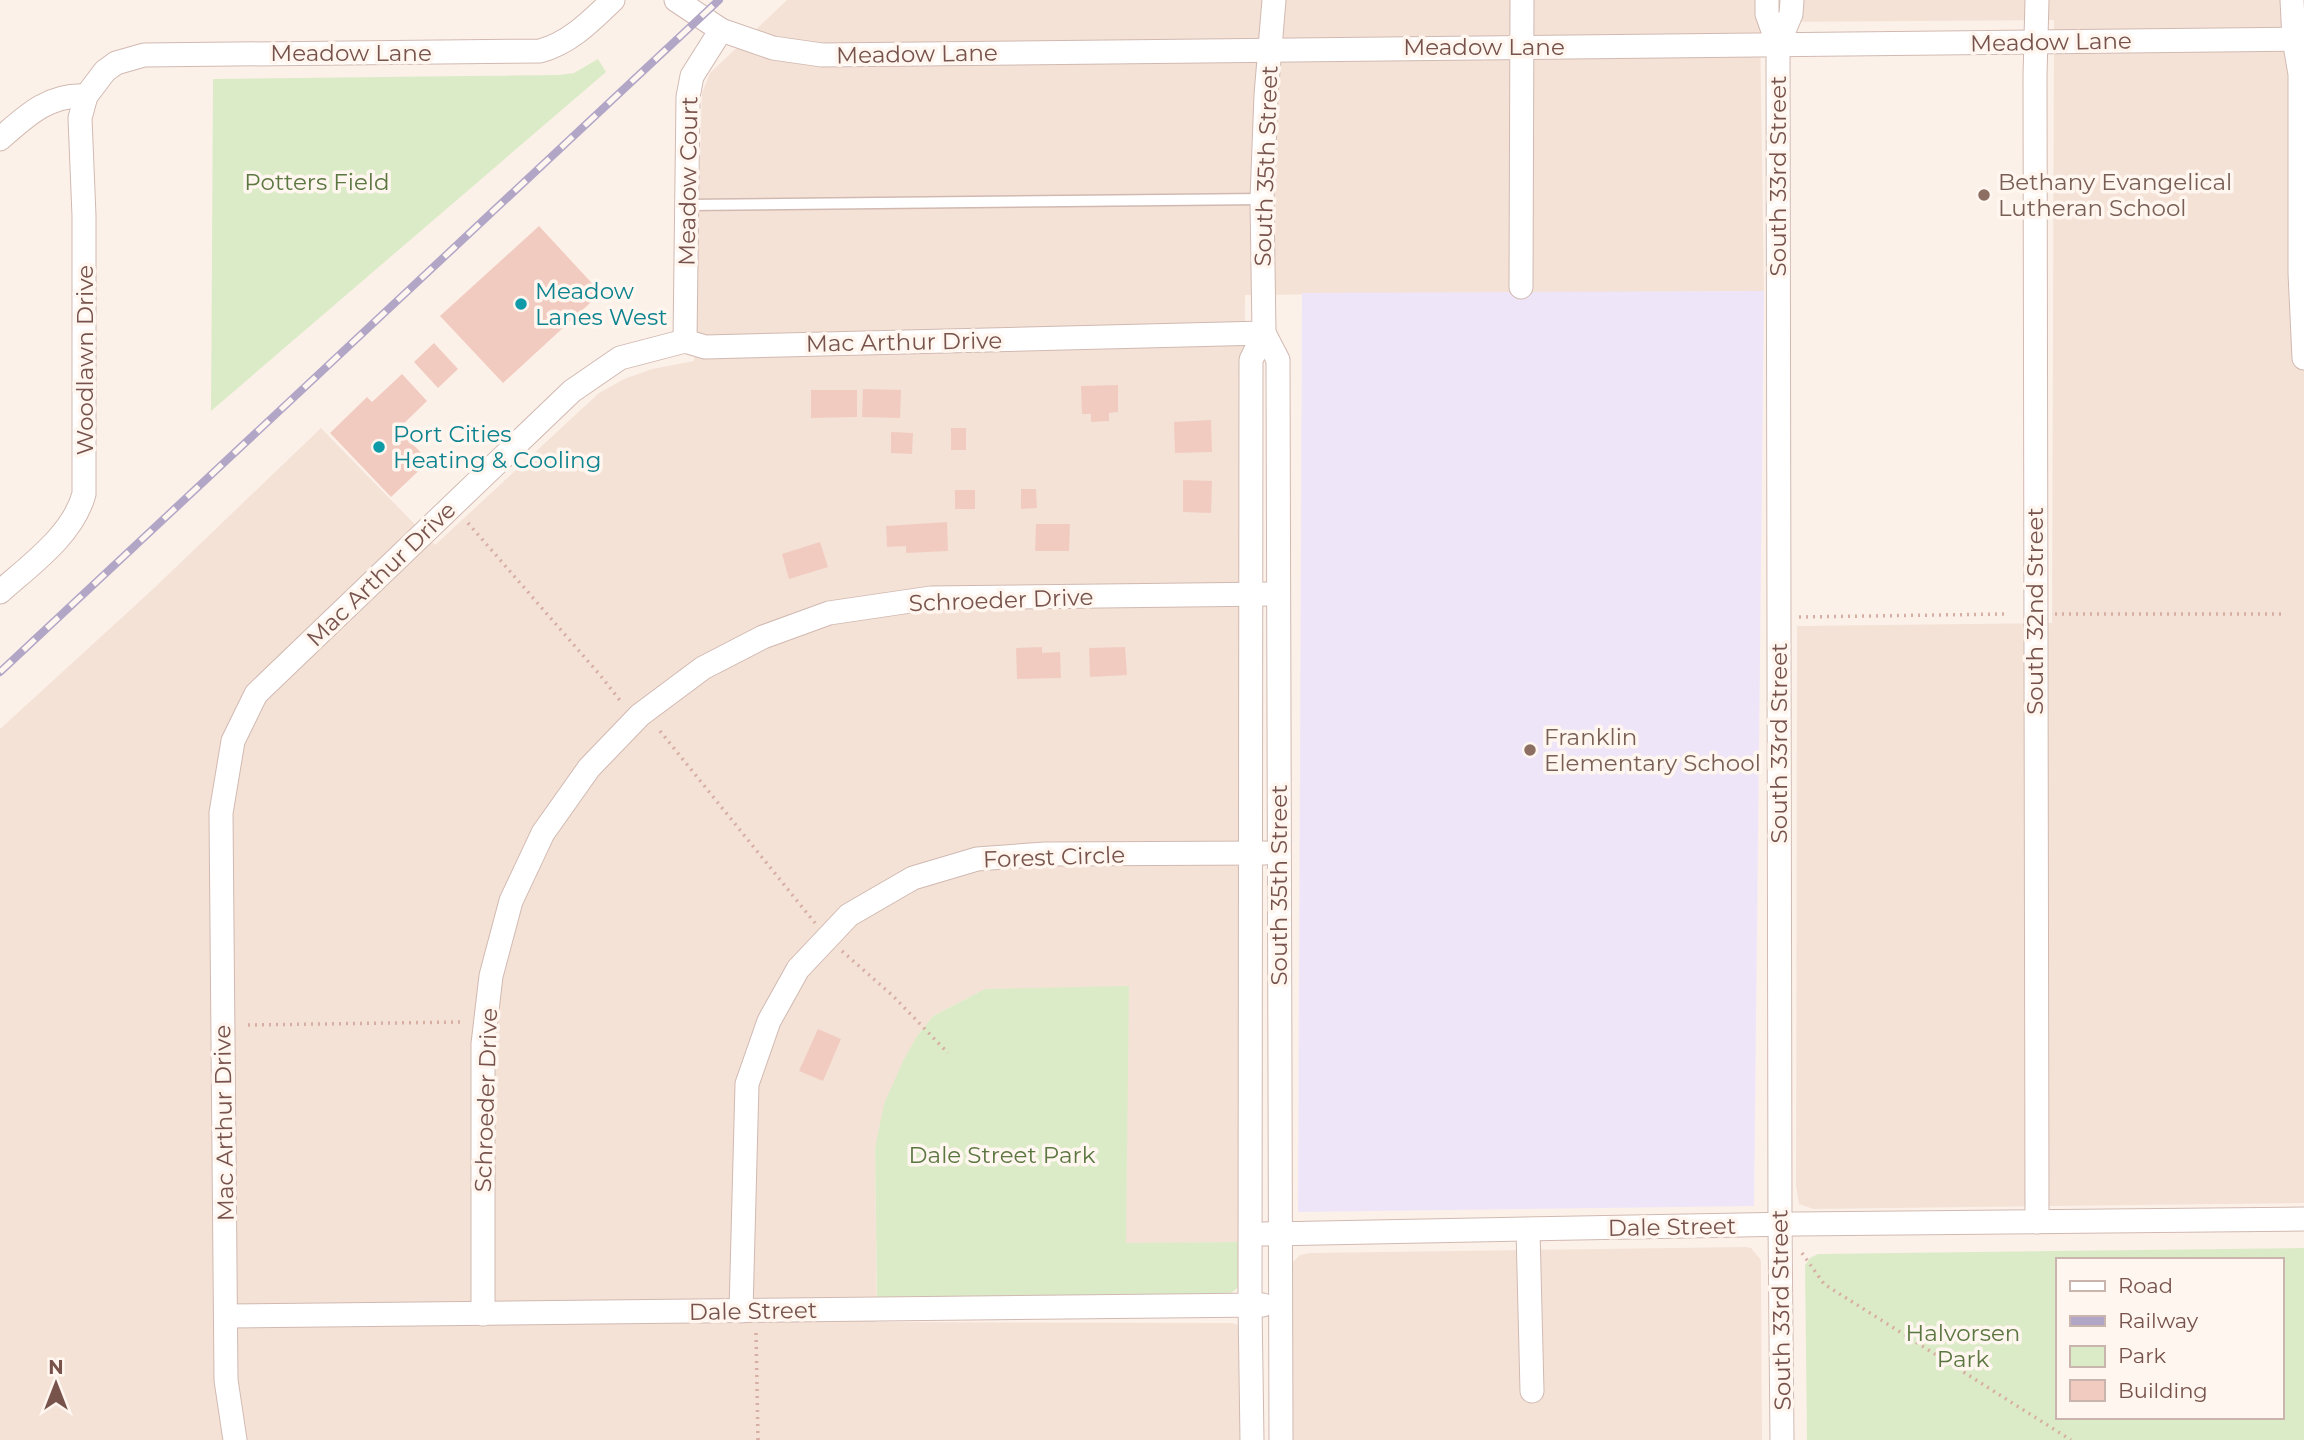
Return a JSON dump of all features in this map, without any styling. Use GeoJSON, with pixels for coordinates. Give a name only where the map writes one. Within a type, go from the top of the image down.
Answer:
{"type":"FeatureCollection","features":[{"type":"Feature","properties":{"kind":"street","name":"Meadow Lane"},"geometry":{"type":"LineString","coordinates":[[86,96],[105,71],[116,63],[144,55],[540,51],[558,47],[579,32],[613,0]]}},
{"type":"Feature","properties":{"kind":"street","name":"Meadow Lane"},"geometry":{"type":"LineString","coordinates":[[676,0],[721,30],[773,48],[822,55],[2299,39]]}},
{"type":"Feature","properties":{"kind":"street","name":"South 35th Street"},"geometry":{"type":"LineString","coordinates":[[1274,0],[1262,199],[1264,333],[1278,360],[1281,1440]]}},
{"type":"Feature","properties":{"kind":"street"},"geometry":{"type":"LineString","coordinates":[[1521,287],[1522,0]]}},
{"type":"Feature","properties":{"kind":"street"},"geometry":{"type":"LineString","coordinates":[[1767,0],[1767,14],[1778,45]]}},
{"type":"Feature","properties":{"kind":"street"},"geometry":{"type":"LineString","coordinates":[[1778,45],[1791,14],[1792,0]]}},
{"type":"Feature","properties":{"kind":"street","name":"South 32nd Street"},"geometry":{"type":"LineString","coordinates":[[2037,0],[2037,1222]]}},
{"type":"Feature","properties":{"kind":"street"},"geometry":{"type":"LineString","coordinates":[[2292,0],[2299,39],[2300,273],[2304,358]]}},
{"type":"Feature","properties":{"kind":"street","name":"Meadow Court"},"geometry":{"type":"LineString","coordinates":[[685,341],[688,97],[692,76],[721,30]]}},
{"type":"Feature","properties":{"kind":"street","name":"South 33rd Street"},"geometry":{"type":"LineString","coordinates":[[1778,45],[1782,1440]]}},
{"type":"Feature","properties":{"kind":"street"},"geometry":{"type":"LineString","coordinates":[[0,139],[26,116],[48,103],[69,95],[86,96]]}},
{"type":"Feature","properties":{"kind":"street","name":"Woodlawn Drive"},"geometry":{"type":"LineString","coordinates":[[0,592],[40,556],[67,526],[80,508],[84,494],[84,216],[80,118],[86,96]]}},
{"type":"Feature","properties":{"kind":"street","name":"South 35th Street"},"geometry":{"type":"LineString","coordinates":[[1252,1440],[1251,360],[1264,333]]}},
{"type":"Feature","properties":{"kind":"street","name":"Mac Arthur Drive"},"geometry":{"type":"LineString","coordinates":[[235,1440],[226,1380],[220,813],[233,741],[257,694],[572,391],[620,358],[685,341],[705,346],[1264,333]]}},
{"type":"Feature","properties":{"kind":"street","name":"Schroeder Drive"},"geometry":{"type":"LineString","coordinates":[[483,1314],[483,1044],[491,976],[511,901],[543,834],[589,768],[640,715],[703,668],[763,636],[829,613],[931,598],[1278,594]]}},
{"type":"Feature","properties":{"kind":"street","name":"Forest Circle"},"geometry":{"type":"LineString","coordinates":[[741,1311],[747,1084],[768,1021],[798,968],[849,915],[913,878],[978,859],[1045,854],[1279,853]]}},
{"type":"Feature","properties":{"kind":"street","name":"Dale Street"},"geometry":{"type":"LineString","coordinates":[[1250,1234],[2304,1219]]}},
{"type":"Feature","properties":{"kind":"street"},"geometry":{"type":"LineString","coordinates":[[1528,1230],[1532,1391]]}},
{"type":"Feature","properties":{"kind":"street","name":"Dale Street"},"geometry":{"type":"LineString","coordinates":[[226,1316],[1280,1305]]}},
{"type":"Feature","properties":{"kind":"lane"},"geometry":{"type":"LineString","coordinates":[[687,205],[1262,199]]}},
{"type":"Feature","properties":{"kind":"path"},"geometry":{"type":"LineString","coordinates":[[468,523],[622,703]]}},
{"type":"Feature","properties":{"kind":"path"},"geometry":{"type":"LineString","coordinates":[[1799,617],[2005,614]]}},
{"type":"Feature","properties":{"kind":"path"},"geometry":{"type":"LineString","coordinates":[[2053,614],[2283,614]]}},
{"type":"Feature","properties":{"kind":"path"},"geometry":{"type":"LineString","coordinates":[[660,731],[827,937],[892,996],[948,1054]]}},
{"type":"Feature","properties":{"kind":"path"},"geometry":{"type":"LineString","coordinates":[[248,1026],[461,1022]]}},
{"type":"Feature","properties":{"kind":"path"},"geometry":{"type":"LineString","coordinates":[[1802,1253],[1824,1284],[2071,1440]]}},
{"type":"Feature","properties":{"kind":"path"},"geometry":{"type":"LineString","coordinates":[[756,1333],[758,1440]]}},
{"type":"Feature","properties":{"kind":"shaded area"},"geometry":{"type":"Polygon","coordinates":[[[787,0],[2304,0],[2304,1203],[1813,1209],[1799,1204],[1796,1186],[1797,626],[2052,623],[2054,20],[1760,22],[1764,291],[1245,295],[1242,1242],[1126,1244],[985,989],[933,1016],[917,1036],[875,1148],[877,1322],[1232,1323],[1238,1325],[1241,1331],[1243,1440],[0,1440],[0,729],[152,590],[321,428],[435,545],[599,393],[624,379],[652,369],[694,361],[702,93],[710,73],[787,0]]]}},
{"type":"Feature","properties":{"kind":"shaded area","name":"Franklin Elementary School"},"geometry":{"type":"Polygon","coordinates":[[[1764,291],[1754,1206],[1298,1212],[1302,293],[1764,291]]]}},
{"type":"Feature","properties":{"kind":"shaded area"},"geometry":{"type":"Polygon","coordinates":[[[1751,1248],[1761,1260],[1762,1440],[1292,1440],[1291,1264],[1300,1255],[1751,1248]]]}},
{"type":"Feature","properties":{"kind":"green space","name":"Potters Field"},"geometry":{"type":"Polygon","coordinates":[[[598,59],[606,72],[211,411],[213,79],[559,75],[574,73],[598,59]]]}},
{"type":"Feature","properties":{"kind":"green space","name":"Dale Street Park"},"geometry":{"type":"Polygon","coordinates":[[[1129,986],[1126,1243],[1242,1242],[1240,1286],[1230,1294],[877,1297],[875,1148],[884,1104],[903,1061],[917,1036],[933,1016],[985,989],[1129,986]]]}},
{"type":"Feature","properties":{"kind":"green space","name":"Halvorsen Park"},"geometry":{"type":"Polygon","coordinates":[[[2304,1248],[2304,1440],[1807,1440],[1805,1265],[1810,1258],[1818,1254],[2304,1248]]]}},
{"type":"Feature","properties":{"kind":"building","name":"Meadow Lanes West"},"geometry":{"type":"Polygon","coordinates":[[[539,226],[601,293],[503,383],[440,316],[539,226]]]}},
{"type":"Feature","properties":{"kind":"building"},"geometry":{"type":"Polygon","coordinates":[[[434,343],[458,369],[438,388],[414,362],[434,343]]]}},
{"type":"Feature","properties":{"kind":"building","name":"Port Cities Heating & Cooling"},"geometry":{"type":"Polygon","coordinates":[[[402,374],[427,401],[398,429],[429,461],[391,497],[330,433],[367,397],[372,402],[402,374]]]}},
{"type":"Feature","properties":{"kind":"building"},"geometry":{"type":"Polygon","coordinates":[[[1118,385],[1118,412],[1109,413],[1109,421],[1091,422],[1091,414],[1082,414],[1081,386],[1118,385]]]}},
{"type":"Feature","properties":{"kind":"building"},"geometry":{"type":"Polygon","coordinates":[[[863,389],[901,390],[900,418],[862,417],[863,389]]]}},
{"type":"Feature","properties":{"kind":"building"},"geometry":{"type":"Polygon","coordinates":[[[811,390],[857,390],[857,417],[811,418],[811,390]]]}},
{"type":"Feature","properties":{"kind":"building"},"geometry":{"type":"Polygon","coordinates":[[[1211,420],[1212,452],[1175,453],[1174,422],[1211,420]]]}},
{"type":"Feature","properties":{"kind":"building"},"geometry":{"type":"Polygon","coordinates":[[[951,428],[966,428],[966,450],[951,450],[951,428]]]}},
{"type":"Feature","properties":{"kind":"building"},"geometry":{"type":"Polygon","coordinates":[[[891,432],[913,433],[912,454],[891,453],[891,432]]]}},
{"type":"Feature","properties":{"kind":"building"},"geometry":{"type":"Polygon","coordinates":[[[1183,480],[1212,481],[1211,513],[1183,512],[1183,480]]]}},
{"type":"Feature","properties":{"kind":"building"},"geometry":{"type":"Polygon","coordinates":[[[1021,489],[1036,489],[1037,508],[1021,509],[1021,489]]]}},
{"type":"Feature","properties":{"kind":"building"},"geometry":{"type":"Polygon","coordinates":[[[955,490],[975,490],[975,509],[955,509],[955,490]]]}},
{"type":"Feature","properties":{"kind":"building"},"geometry":{"type":"Polygon","coordinates":[[[947,522],[948,551],[906,553],[906,546],[887,547],[886,526],[947,522]]]}},
{"type":"Feature","properties":{"kind":"building"},"geometry":{"type":"Polygon","coordinates":[[[1036,524],[1070,524],[1069,551],[1035,551],[1036,524]]]}},
{"type":"Feature","properties":{"kind":"building"},"geometry":{"type":"Polygon","coordinates":[[[820,542],[828,567],[789,579],[782,554],[820,542]]]}},
{"type":"Feature","properties":{"kind":"building"},"geometry":{"type":"Polygon","coordinates":[[[1042,647],[1042,653],[1060,652],[1061,678],[1017,679],[1016,648],[1042,647]]]}},
{"type":"Feature","properties":{"kind":"building"},"geometry":{"type":"Polygon","coordinates":[[[1125,647],[1127,675],[1090,677],[1089,648],[1125,647]]]}},
{"type":"Feature","properties":{"kind":"building"},"geometry":{"type":"Polygon","coordinates":[[[818,1029],[841,1039],[823,1081],[799,1071],[818,1029]]]}},
{"type":"Feature","properties":{"kind":"railway"},"geometry":{"type":"LineString","coordinates":[[0,672],[719,0]]}},
{"type":"Feature","properties":{"kind":"place","name":"Bethany Evangelical Lutheran School"},"geometry":{"type":"Point","coordinates":[1984,195]}},
{"type":"Feature","properties":{"kind":"place","name":"Meadow Lanes West"},"geometry":{"type":"Point","coordinates":[521,304]}},
{"type":"Feature","properties":{"kind":"place","name":"Port Cities Heating & Cooling"},"geometry":{"type":"Point","coordinates":[379,447]}},
{"type":"Feature","properties":{"kind":"place","name":"Franklin Elementary School"},"geometry":{"type":"Point","coordinates":[1530,750]}}]}
